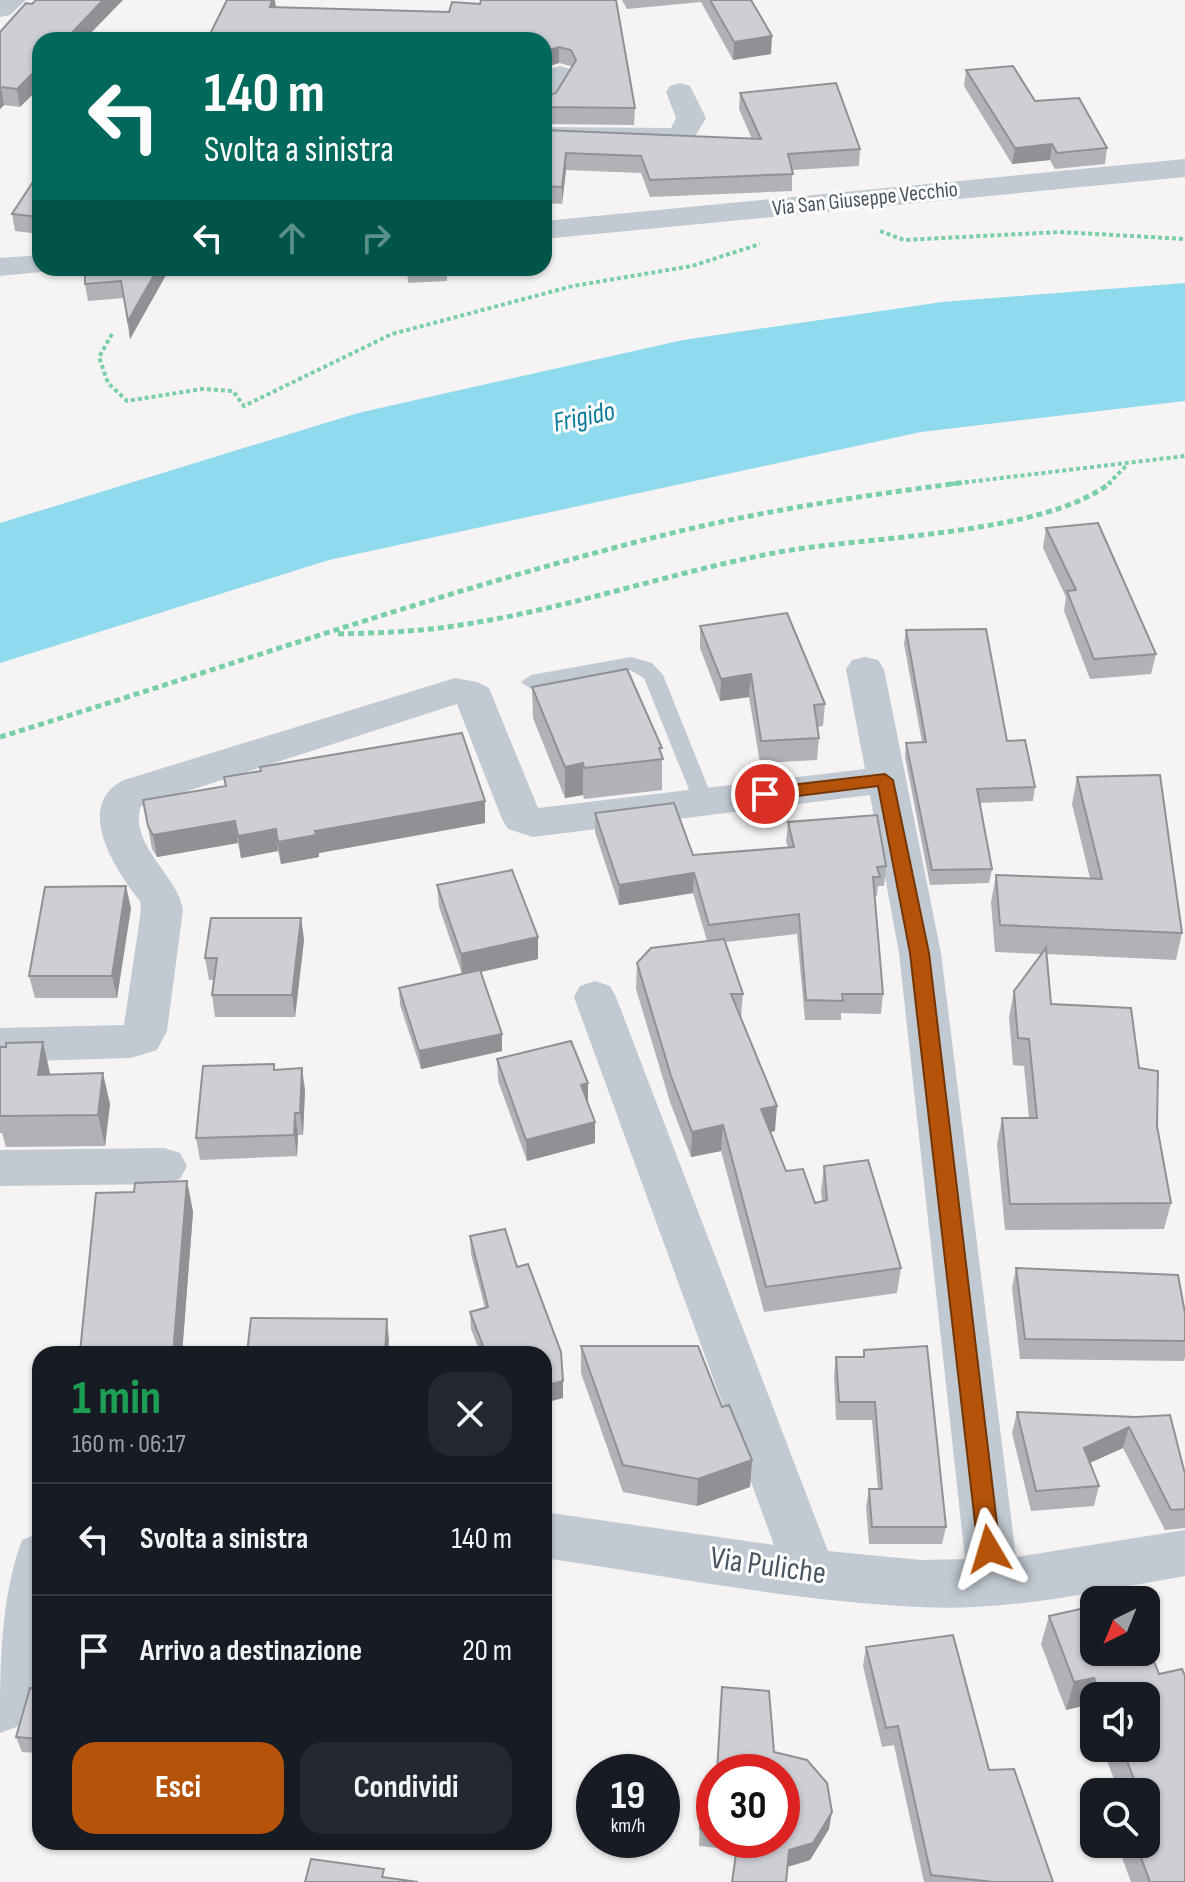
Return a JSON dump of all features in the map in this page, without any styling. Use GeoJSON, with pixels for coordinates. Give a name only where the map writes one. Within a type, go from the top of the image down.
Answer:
{"type":"FeatureCollection","features":[{"type":"Feature","properties":{"kind":"street"},"geometry":{"type":"LineString","coordinates":[[0,9],[12,0]]}},
{"type":"Feature","properties":{"kind":"street"},"geometry":{"type":"LineString","coordinates":[[552,88],[560,75]]}},
{"type":"Feature","properties":{"kind":"street"},"geometry":{"type":"LineString","coordinates":[[552,136],[681,137],[691,118],[680,92]]}},
{"type":"Feature","properties":{"kind":"street","name":"Via San Giuseppe Vecchio"},"geometry":{"type":"LineString","coordinates":[[552,229],[1185,168]]}},
{"type":"Feature","properties":{"kind":"street"},"geometry":{"type":"LineString","coordinates":[[0,267],[32,265]]}},
{"type":"Feature","properties":{"kind":"street"},"geometry":{"type":"LineString","coordinates":[[865,669],[920,953],[993,1579]]}},
{"type":"Feature","properties":{"kind":"street"},"geometry":{"type":"LineString","coordinates":[[0,1045],[131,1041],[142,1038],[162,910],[160,896],[149,886],[128,847],[119,808],[124,798],[138,790],[313,734],[464,691],[475,697],[522,819],[543,823],[885,780]]}},
{"type":"Feature","properties":{"kind":"street"},"geometry":{"type":"LineString","coordinates":[[595,997],[799,1536],[810,1573]]}},
{"type":"Feature","properties":{"kind":"street"},"geometry":{"type":"LineString","coordinates":[[0,1168],[164,1166]]}},
{"type":"Feature","properties":{"kind":"street","name":"Via Puliche"},"geometry":{"type":"LineString","coordinates":[[552,1536],[810,1573],[921,1584],[1026,1580],[1185,1553]]}},
{"type":"Feature","properties":{"kind":"street"},"geometry":{"type":"LineString","coordinates":[[0,1708],[15,1686],[32,1598]]}},
{"type":"Feature","properties":{"kind":"lane"},"geometry":{"type":"LineString","coordinates":[[531,682],[631,663],[645,668],[653,675],[704,802]]}},
{"type":"Feature","properties":{"kind":"path"},"geometry":{"type":"LineString","coordinates":[[879,230],[904,240],[1060,232],[1185,239]]}},
{"type":"Feature","properties":{"kind":"path"},"geometry":{"type":"LineString","coordinates":[[112,334],[99,357],[108,383],[127,401],[202,389],[233,391],[244,406],[392,334],[573,286],[692,266],[764,243]]}},
{"type":"Feature","properties":{"kind":"path"},"geometry":{"type":"LineString","coordinates":[[0,737],[441,598],[670,534],[809,504],[1185,456]]}},
{"type":"Feature","properties":{"kind":"path"},"geometry":{"type":"LineString","coordinates":[[332,634],[406,631],[490,618],[544,609],[640,583],[777,553],[994,524],[1069,504],[1106,489],[1129,463]]}},
{"type":"Feature","properties":{"kind":"water","name":"Frigido"},"geometry":{"type":"Polygon","coordinates":[[[1185,283],[1185,401],[921,432],[329,560],[0,663],[0,523],[358,413],[683,340],[942,302],[1185,283]]]}},
{"type":"Feature","properties":{"kind":"building"},"geometry":{"type":"Polygon","coordinates":[[[36,0],[103,0],[73,32],[32,32],[32,74],[17,89],[0,88],[0,32],[26,3],[32,4],[36,0]]]}},
{"type":"Feature","properties":{"kind":"building"},"geometry":{"type":"Polygon","coordinates":[[[227,0],[272,0],[270,7],[449,12],[452,2],[616,0],[635,108],[552,107],[552,94],[556,93],[576,60],[571,50],[559,47],[552,49],[552,32],[211,32],[227,0]]]}},
{"type":"Feature","properties":{"kind":"building"},"geometry":{"type":"Polygon","coordinates":[[[710,0],[751,0],[772,36],[734,42],[710,0]]]}},
{"type":"Feature","properties":{"kind":"building"},"geometry":{"type":"Polygon","coordinates":[[[1013,66],[1035,101],[1079,98],[1107,148],[1057,153],[1052,144],[1015,148],[966,70],[1013,66]]]}},
{"type":"Feature","properties":{"kind":"building"},"geometry":{"type":"Polygon","coordinates":[[[836,83],[860,149],[788,154],[793,174],[650,180],[641,156],[566,153],[562,187],[552,186],[552,130],[761,139],[740,93],[836,83]]]}},
{"type":"Feature","properties":{"kind":"building"},"geometry":{"type":"Polygon","coordinates":[[[32,183],[32,216],[12,214],[32,183]]]}},
{"type":"Feature","properties":{"kind":"building"},"geometry":{"type":"Polygon","coordinates":[[[85,276],[153,276],[128,321],[121,281],[85,284],[85,276]]]}},
{"type":"Feature","properties":{"kind":"building"},"geometry":{"type":"Polygon","coordinates":[[[1098,523],[1156,654],[1094,659],[1067,591],[1076,590],[1046,528],[1098,523]]]}},
{"type":"Feature","properties":{"kind":"building"},"geometry":{"type":"Polygon","coordinates":[[[787,613],[825,704],[814,705],[819,738],[761,741],[751,674],[721,679],[700,626],[787,613]]]}},
{"type":"Feature","properties":{"kind":"building"},"geometry":{"type":"Polygon","coordinates":[[[986,629],[1007,741],[1025,740],[1035,787],[977,789],[992,869],[932,870],[906,743],[926,742],[906,630],[986,629]]]}},
{"type":"Feature","properties":{"kind":"building"},"geometry":{"type":"Polygon","coordinates":[[[627,669],[662,748],[659,748],[663,759],[584,768],[583,763],[565,767],[532,687],[627,669]]]}},
{"type":"Feature","properties":{"kind":"building"},"geometry":{"type":"Polygon","coordinates":[[[462,733],[485,801],[315,831],[316,835],[278,842],[276,829],[238,836],[235,821],[153,835],[148,826],[143,800],[226,786],[224,777],[261,771],[260,767],[462,733]]]}},
{"type":"Feature","properties":{"kind":"building"},"geometry":{"type":"Polygon","coordinates":[[[1160,775],[1182,933],[1000,925],[996,875],[1102,879],[1077,777],[1160,775]]]}},
{"type":"Feature","properties":{"kind":"building"},"geometry":{"type":"Polygon","coordinates":[[[674,803],[693,855],[794,847],[788,822],[877,815],[886,866],[877,867],[880,877],[873,877],[883,994],[842,994],[843,1001],[806,1000],[799,914],[709,925],[694,873],[619,885],[595,813],[674,803]]]}},
{"type":"Feature","properties":{"kind":"building"},"geometry":{"type":"Polygon","coordinates":[[[512,870],[538,937],[461,954],[437,885],[512,870]]]}},
{"type":"Feature","properties":{"kind":"building"},"geometry":{"type":"Polygon","coordinates":[[[126,886],[112,976],[29,976],[45,887],[126,886]]]}},
{"type":"Feature","properties":{"kind":"building"},"geometry":{"type":"Polygon","coordinates":[[[211,918],[301,918],[292,995],[212,995],[217,958],[205,958],[211,918]]]}},
{"type":"Feature","properties":{"kind":"building"},"geometry":{"type":"Polygon","coordinates":[[[724,939],[743,994],[731,994],[777,1106],[761,1109],[786,1171],[803,1169],[815,1203],[827,1200],[824,1166],[868,1160],[901,1268],[766,1287],[723,1125],[692,1132],[671,1076],[637,963],[651,948],[724,939]]]}},
{"type":"Feature","properties":{"kind":"building"},"geometry":{"type":"Polygon","coordinates":[[[1046,948],[1051,1004],[1131,1008],[1139,1068],[1158,1071],[1157,1126],[1171,1203],[1010,1204],[1002,1118],[1037,1118],[1029,1039],[1018,1038],[1014,991],[1046,948]]]}},
{"type":"Feature","properties":{"kind":"building"},"geometry":{"type":"Polygon","coordinates":[[[480,970],[502,1034],[419,1051],[399,988],[480,970]]]}},
{"type":"Feature","properties":{"kind":"building"},"geometry":{"type":"Polygon","coordinates":[[[571,1041],[588,1083],[581,1085],[595,1122],[526,1140],[497,1059],[571,1041]]]}},
{"type":"Feature","properties":{"kind":"building"},"geometry":{"type":"Polygon","coordinates":[[[43,1042],[38,1075],[103,1073],[98,1115],[0,1116],[0,1047],[6,1047],[6,1043],[43,1042]]]}},
{"type":"Feature","properties":{"kind":"building"},"geometry":{"type":"Polygon","coordinates":[[[274,1064],[274,1070],[302,1068],[300,1113],[295,1113],[294,1135],[196,1138],[203,1066],[274,1064]]]}},
{"type":"Feature","properties":{"kind":"building"},"geometry":{"type":"Polygon","coordinates":[[[187,1181],[174,1346],[81,1346],[96,1193],[134,1192],[135,1183],[187,1181]]]}},
{"type":"Feature","properties":{"kind":"building"},"geometry":{"type":"Polygon","coordinates":[[[505,1229],[517,1267],[528,1264],[561,1352],[563,1381],[552,1384],[552,1346],[483,1346],[470,1312],[488,1307],[470,1236],[505,1229]]]}},
{"type":"Feature","properties":{"kind":"building"},"geometry":{"type":"Polygon","coordinates":[[[1016,1268],[1178,1275],[1185,1313],[1185,1341],[1025,1339],[1016,1268]]]}},
{"type":"Feature","properties":{"kind":"building"},"geometry":{"type":"Polygon","coordinates":[[[251,1318],[387,1319],[385,1346],[248,1346],[251,1318]]]}},
{"type":"Feature","properties":{"kind":"building"},"geometry":{"type":"Polygon","coordinates":[[[581,1346],[698,1346],[722,1407],[729,1405],[752,1460],[698,1479],[623,1465],[581,1346]]]}},
{"type":"Feature","properties":{"kind":"building"},"geometry":{"type":"Polygon","coordinates":[[[927,1346],[946,1527],[872,1527],[869,1489],[882,1489],[875,1402],[839,1402],[836,1357],[864,1357],[864,1350],[927,1346]]]}},
{"type":"Feature","properties":{"kind":"building"},"geometry":{"type":"Polygon","coordinates":[[[1017,1412],[1136,1417],[1170,1415],[1185,1474],[1185,1509],[1171,1510],[1129,1427],[1084,1448],[1099,1486],[1036,1491],[1017,1412]]]}},
{"type":"Feature","properties":{"kind":"building"},"geometry":{"type":"Polygon","coordinates":[[[1080,1609],[1080,1666],[1156,1666],[1159,1674],[1182,1669],[1185,1676],[1185,1882],[1150,1882],[1141,1858],[1160,1858],[1160,1778],[1134,1778],[1127,1762],[1160,1762],[1160,1682],[1096,1682],[1094,1678],[1074,1682],[1049,1616],[1080,1609]]]}},
{"type":"Feature","properties":{"kind":"building"},"geometry":{"type":"Polygon","coordinates":[[[953,1635],[989,1770],[1014,1769],[1053,1882],[994,1882],[931,1875],[898,1726],[886,1728],[866,1647],[953,1635]]]}},
{"type":"Feature","properties":{"kind":"building"},"geometry":{"type":"Polygon","coordinates":[[[722,1687],[769,1691],[774,1752],[782,1754],[718,1754],[722,1687]]]}},
{"type":"Feature","properties":{"kind":"building"},"geometry":{"type":"Polygon","coordinates":[[[30,1688],[32,1688],[32,1738],[16,1737],[30,1688]]]}},
{"type":"Feature","properties":{"kind":"building"},"geometry":{"type":"Polygon","coordinates":[[[800,1758],[807,1760],[827,1783],[832,1812],[813,1843],[800,1847],[800,1758]]]}},
{"type":"Feature","properties":{"kind":"building"},"geometry":{"type":"Polygon","coordinates":[[[735,1858],[788,1858],[786,1882],[732,1882],[735,1858]]]}},
{"type":"Feature","properties":{"kind":"building"},"geometry":{"type":"Polygon","coordinates":[[[311,1859],[384,1869],[382,1877],[418,1882],[305,1882],[311,1859]]]}},
{"type":"Feature","properties":{"kind":"route"},"geometry":{"type":"LineString","coordinates":[[765,794],[885,780],[920,953],[989,1549]]}}]}
